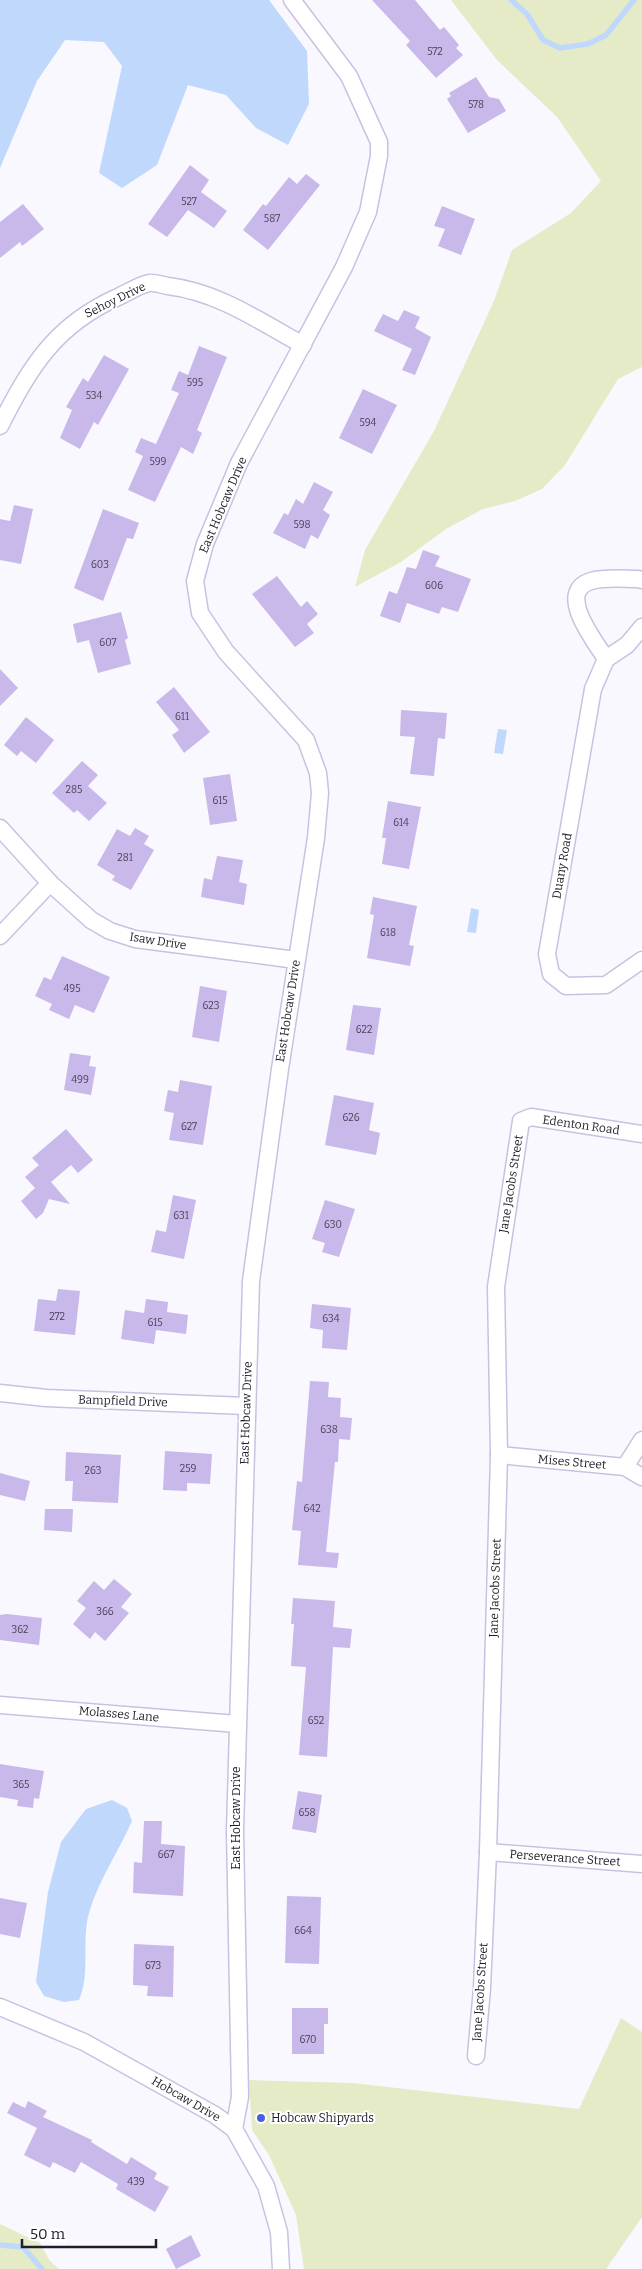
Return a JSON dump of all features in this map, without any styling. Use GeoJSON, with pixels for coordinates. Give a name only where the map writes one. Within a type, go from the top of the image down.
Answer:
{"type":"FeatureCollection","features":[{"type":"Feature","properties":{"kind":"street","name":"East Hobcaw Drive"},"geometry":{"type":"LineString","coordinates":[[234,2128],[240,2098],[235,1831],[251,1281],[296,960],[316,838],[320,793],[318,773],[306,740],[226,652],[200,613],[195,581],[205,544],[239,463],[344,266],[368,212],[377,170],[379,142],[349,76],[292,0]]}},
{"type":"Feature","properties":{"kind":"street","name":"Sehoy Drive"},"geometry":{"type":"LineString","coordinates":[[0,426],[36,360],[61,332],[80,316],[101,304],[149,283],[212,295],[303,345]]}},
{"type":"Feature","properties":{"kind":"street"},"geometry":{"type":"LineString","coordinates":[[642,580],[638,578],[591,581],[580,587],[575,598],[578,613],[606,659],[627,645],[642,627]]}},
{"type":"Feature","properties":{"kind":"street","name":"Duany Road"},"geometry":{"type":"LineString","coordinates":[[606,659],[593,689],[547,954],[551,974],[566,986],[606,985],[642,960]]}},
{"type":"Feature","properties":{"kind":"street","name":"Isaw Drive"},"geometry":{"type":"LineString","coordinates":[[0,828],[50,883],[91,920],[110,931],[135,939],[296,960]]}},
{"type":"Feature","properties":{"kind":"street"},"geometry":{"type":"LineString","coordinates":[[0,936],[50,883]]}},
{"type":"Feature","properties":{"kind":"street","name":"Edenton Road"},"geometry":{"type":"LineString","coordinates":[[521,1121],[531,1117],[642,1134]]}},
{"type":"Feature","properties":{"kind":"street","name":"Jane Jacobs Street"},"geometry":{"type":"LineString","coordinates":[[476,2056],[482,1988],[488,1852],[499,1455],[496,1287],[521,1121]]}},
{"type":"Feature","properties":{"kind":"street","name":"Bampfield Drive"},"geometry":{"type":"LineString","coordinates":[[0,1393],[46,1398],[246,1406]]}},
{"type":"Feature","properties":{"kind":"street"},"geometry":{"type":"LineString","coordinates":[[625,1467],[642,1440]]}},
{"type":"Feature","properties":{"kind":"street","name":"Mises Street"},"geometry":{"type":"LineString","coordinates":[[499,1455],[625,1467],[642,1477]]}},
{"type":"Feature","properties":{"kind":"street","name":"Molasses Lane"},"geometry":{"type":"LineString","coordinates":[[0,1705],[237,1724]]}},
{"type":"Feature","properties":{"kind":"street","name":"Perseverance Street"},"geometry":{"type":"LineString","coordinates":[[488,1852],[642,1864]]}},
{"type":"Feature","properties":{"kind":"street","name":"Hobcaw Drive"},"geometry":{"type":"LineString","coordinates":[[0,2007],[84,2042],[192,2101],[234,2128],[266,2186],[279,2232],[281,2269]]}},
{"type":"Feature","properties":{"kind":"green space"},"geometry":{"type":"Polygon","coordinates":[[[451,0],[642,0],[642,367],[618,379],[565,465],[542,489],[515,501],[483,509],[446,529],[401,562],[355,587],[365,550],[434,431],[494,301],[512,250],[571,213],[601,181],[557,117],[497,60],[451,0]]]}},
{"type":"Feature","properties":{"kind":"green space"},"geometry":{"type":"Polygon","coordinates":[[[621,2018],[642,2032],[642,2217],[606,2269],[304,2269],[296,2215],[269,2155],[252,2130],[249,2080],[353,2083],[579,2109],[621,2018]]]}},
{"type":"Feature","properties":{"kind":"green space"},"geometry":{"type":"Polygon","coordinates":[[[0,2224],[40,2243],[50,2261],[59,2269],[0,2269],[0,2224]]]}},
{"type":"Feature","properties":{"kind":"water"},"geometry":{"type":"Polygon","coordinates":[[[0,0],[269,0],[307,51],[309,104],[288,145],[256,128],[226,95],[188,85],[157,165],[122,188],[99,173],[122,66],[104,42],[65,40],[37,81],[0,168],[0,0]]]}},
{"type":"Feature","properties":{"kind":"water"},"geometry":{"type":"Polygon","coordinates":[[[498,729],[507,730],[503,754],[494,753],[498,729]]]}},
{"type":"Feature","properties":{"kind":"water"},"geometry":{"type":"Polygon","coordinates":[[[471,908],[479,910],[476,933],[467,932],[471,908]]]}},
{"type":"Feature","properties":{"kind":"water"},"geometry":{"type":"Polygon","coordinates":[[[112,1800],[127,1808],[132,1821],[103,1878],[89,1913],[83,1990],[79,2000],[64,2002],[44,1996],[36,1982],[48,1892],[61,1842],[86,1809],[112,1800]]]}},
{"type":"Feature","properties":{"kind":"building"},"geometry":{"type":"Polygon","coordinates":[[[372,0],[415,0],[440,30],[444,27],[459,45],[456,48],[463,55],[436,78],[406,45],[410,41],[372,0]]]}},
{"type":"Feature","properties":{"kind":"building"},"geometry":{"type":"Polygon","coordinates":[[[476,77],[489,97],[499,99],[506,111],[468,133],[447,99],[451,96],[449,93],[476,77]]]}},
{"type":"Feature","properties":{"kind":"building"},"geometry":{"type":"Polygon","coordinates":[[[190,165],[209,180],[201,192],[227,211],[214,228],[188,210],[167,237],[148,224],[190,165]]]}},
{"type":"Feature","properties":{"kind":"building"},"geometry":{"type":"Polygon","coordinates":[[[306,174],[320,185],[268,250],[243,230],[263,204],[266,206],[289,177],[297,184],[306,174]]]}},
{"type":"Feature","properties":{"kind":"building"},"geometry":{"type":"Polygon","coordinates":[[[23,204],[44,229],[22,246],[20,242],[0,258],[0,222],[23,204]]]}},
{"type":"Feature","properties":{"kind":"building"},"geometry":{"type":"Polygon","coordinates":[[[442,206],[475,219],[461,255],[438,246],[445,229],[434,226],[442,206]]]}},
{"type":"Feature","properties":{"kind":"building"},"geometry":{"type":"Polygon","coordinates":[[[404,310],[420,317],[415,328],[431,337],[415,375],[402,370],[412,349],[374,331],[383,314],[398,321],[404,310]]]}},
{"type":"Feature","properties":{"kind":"building"},"geometry":{"type":"Polygon","coordinates":[[[199,346],[227,357],[197,430],[202,433],[193,454],[181,447],[155,502],[128,490],[143,456],[135,452],[141,438],[156,444],[179,393],[171,390],[179,371],[188,375],[199,346]]]}},
{"type":"Feature","properties":{"kind":"building"},"geometry":{"type":"Polygon","coordinates":[[[104,355],[129,369],[98,425],[94,422],[80,449],[60,438],[72,410],[66,407],[83,378],[88,382],[104,355]]]}},
{"type":"Feature","properties":{"kind":"building"},"geometry":{"type":"Polygon","coordinates":[[[363,389],[397,405],[372,454],[339,438],[363,389]]]}},
{"type":"Feature","properties":{"kind":"building"},"geometry":{"type":"Polygon","coordinates":[[[314,482],[333,492],[323,510],[330,515],[318,539],[311,535],[305,549],[273,533],[284,513],[288,515],[296,499],[303,504],[314,482]]]}},
{"type":"Feature","properties":{"kind":"building"},"geometry":{"type":"Polygon","coordinates":[[[14,505],[33,509],[21,564],[0,560],[0,519],[10,521],[14,505]]]}},
{"type":"Feature","properties":{"kind":"building"},"geometry":{"type":"Polygon","coordinates":[[[103,509],[139,523],[133,539],[127,538],[103,601],[74,588],[103,509]]]}},
{"type":"Feature","properties":{"kind":"building"},"geometry":{"type":"Polygon","coordinates":[[[423,550],[440,556],[435,566],[471,579],[458,612],[442,607],[439,614],[407,603],[400,623],[380,616],[389,591],[397,594],[407,567],[416,569],[423,550]]]}},
{"type":"Feature","properties":{"kind":"building"},"geometry":{"type":"Polygon","coordinates":[[[277,576],[301,607],[307,601],[318,614],[307,624],[314,633],[295,647],[252,594],[277,576]]]}},
{"type":"Feature","properties":{"kind":"building"},"geometry":{"type":"Polygon","coordinates":[[[121,612],[128,638],[125,640],[131,664],[98,673],[89,640],[77,643],[73,624],[121,612]]]}},
{"type":"Feature","properties":{"kind":"building"},"geometry":{"type":"Polygon","coordinates":[[[0,669],[18,688],[0,706],[0,669]]]}},
{"type":"Feature","properties":{"kind":"building"},"geometry":{"type":"Polygon","coordinates":[[[174,687],[210,732],[184,753],[172,735],[179,730],[156,702],[174,687]]]}},
{"type":"Feature","properties":{"kind":"building"},"geometry":{"type":"Polygon","coordinates":[[[401,710],[447,713],[445,739],[438,738],[434,776],[410,774],[415,737],[400,736],[401,710]]]}},
{"type":"Feature","properties":{"kind":"building"},"geometry":{"type":"Polygon","coordinates":[[[26,717],[54,740],[36,763],[21,751],[17,756],[4,745],[26,717]]]}},
{"type":"Feature","properties":{"kind":"building"},"geometry":{"type":"Polygon","coordinates":[[[82,761],[98,775],[88,786],[107,803],[89,821],[77,810],[74,813],[52,793],[82,761]]]}},
{"type":"Feature","properties":{"kind":"building"},"geometry":{"type":"Polygon","coordinates":[[[230,774],[237,821],[210,825],[203,778],[230,774]]]}},
{"type":"Feature","properties":{"kind":"building"},"geometry":{"type":"Polygon","coordinates":[[[388,801],[421,807],[409,869],[382,864],[386,838],[382,838],[388,801]]]}},
{"type":"Feature","properties":{"kind":"building"},"geometry":{"type":"Polygon","coordinates":[[[135,828],[149,836],[144,844],[154,850],[131,890],[112,880],[115,876],[97,865],[117,829],[130,836],[135,828]]]}},
{"type":"Feature","properties":{"kind":"building"},"geometry":{"type":"Polygon","coordinates":[[[217,856],[243,860],[239,882],[247,884],[244,905],[201,897],[204,878],[212,880],[217,856]]]}},
{"type":"Feature","properties":{"kind":"building"},"geometry":{"type":"Polygon","coordinates":[[[373,897],[417,906],[409,945],[414,946],[410,966],[367,958],[374,915],[370,914],[373,897]]]}},
{"type":"Feature","properties":{"kind":"building"},"geometry":{"type":"Polygon","coordinates":[[[62,956],[110,977],[94,1013],[75,1005],[69,1019],[49,1010],[52,1004],[35,996],[44,977],[51,980],[62,956]]]}},
{"type":"Feature","properties":{"kind":"building"},"geometry":{"type":"Polygon","coordinates":[[[200,986],[227,991],[219,1042],[192,1037],[200,986]]]}},
{"type":"Feature","properties":{"kind":"building"},"geometry":{"type":"Polygon","coordinates":[[[353,1005],[381,1008],[374,1055],[346,1050],[353,1005]]]}},
{"type":"Feature","properties":{"kind":"building"},"geometry":{"type":"Polygon","coordinates":[[[70,1053],[91,1056],[89,1066],[96,1067],[91,1095],[64,1090],[70,1053]]]}},
{"type":"Feature","properties":{"kind":"building"},"geometry":{"type":"Polygon","coordinates":[[[180,1080],[212,1086],[203,1145],[169,1140],[174,1113],[164,1111],[168,1090],[178,1092],[180,1080]]]}},
{"type":"Feature","properties":{"kind":"building"},"geometry":{"type":"Polygon","coordinates":[[[334,1095],[374,1103],[369,1130],[380,1133],[376,1155],[325,1145],[334,1095]]]}},
{"type":"Feature","properties":{"kind":"building"},"geometry":{"type":"Polygon","coordinates":[[[66,1129],[93,1160],[78,1173],[71,1165],[51,1182],[70,1204],[49,1199],[43,1213],[36,1219],[21,1201],[35,1188],[25,1177],[39,1165],[32,1158],[66,1129]]]}},
{"type":"Feature","properties":{"kind":"building"},"geometry":{"type":"Polygon","coordinates":[[[173,1195],[196,1200],[184,1259],[151,1252],[156,1230],[166,1232],[173,1195]]]}},
{"type":"Feature","properties":{"kind":"building"},"geometry":{"type":"Polygon","coordinates":[[[325,1200],[355,1209],[339,1257],[322,1252],[325,1243],[312,1239],[325,1200]]]}},
{"type":"Feature","properties":{"kind":"building"},"geometry":{"type":"Polygon","coordinates":[[[58,1289],[80,1291],[75,1335],[34,1331],[38,1299],[56,1301],[58,1289]]]}},
{"type":"Feature","properties":{"kind":"building"},"geometry":{"type":"Polygon","coordinates":[[[146,1299],[168,1302],[167,1312],[188,1315],[186,1334],[156,1330],[154,1344],[121,1339],[125,1310],[144,1313],[146,1299]]]}},
{"type":"Feature","properties":{"kind":"building"},"geometry":{"type":"Polygon","coordinates":[[[312,1304],[351,1308],[347,1350],[322,1348],[323,1330],[310,1328],[312,1304]]]}},
{"type":"Feature","properties":{"kind":"building"},"geometry":{"type":"Polygon","coordinates":[[[310,1381],[329,1382],[328,1397],[341,1398],[340,1417],[352,1418],[350,1440],[339,1439],[338,1462],[335,1462],[326,1552],[339,1553],[337,1568],[298,1565],[301,1531],[292,1530],[297,1481],[302,1482],[310,1381]]]}},
{"type":"Feature","properties":{"kind":"building"},"geometry":{"type":"Polygon","coordinates":[[[165,1451],[212,1454],[210,1484],[187,1483],[187,1491],[163,1490],[165,1451]]]}},
{"type":"Feature","properties":{"kind":"building"},"geometry":{"type":"Polygon","coordinates":[[[66,1452],[121,1455],[118,1503],[72,1501],[73,1481],[65,1481],[66,1452]]]}},
{"type":"Feature","properties":{"kind":"building"},"geometry":{"type":"Polygon","coordinates":[[[0,1473],[30,1481],[25,1501],[0,1495],[0,1473]]]}},
{"type":"Feature","properties":{"kind":"building"},"geometry":{"type":"Polygon","coordinates":[[[45,1509],[73,1509],[72,1532],[44,1530],[45,1509]]]}},
{"type":"Feature","properties":{"kind":"building"},"geometry":{"type":"Polygon","coordinates":[[[114,1579],[132,1594],[121,1607],[129,1613],[105,1641],[95,1632],[90,1639],[73,1624],[86,1608],[77,1601],[94,1581],[104,1590],[114,1579]]]}},
{"type":"Feature","properties":{"kind":"building"},"geometry":{"type":"Polygon","coordinates":[[[293,1598],[335,1601],[333,1627],[352,1629],[350,1648],[333,1647],[327,1757],[299,1755],[306,1667],[291,1666],[294,1624],[291,1624],[293,1598]]]}},
{"type":"Feature","properties":{"kind":"building"},"geometry":{"type":"Polygon","coordinates":[[[0,1615],[42,1618],[39,1645],[0,1640],[0,1615]]]}},
{"type":"Feature","properties":{"kind":"building"},"geometry":{"type":"Polygon","coordinates":[[[0,1764],[44,1771],[39,1799],[34,1798],[33,1808],[17,1806],[18,1800],[0,1797],[0,1764]]]}},
{"type":"Feature","properties":{"kind":"building"},"geometry":{"type":"Polygon","coordinates":[[[298,1791],[322,1795],[316,1833],[292,1829],[298,1791]]]}},
{"type":"Feature","properties":{"kind":"building"},"geometry":{"type":"Polygon","coordinates":[[[144,1821],[162,1821],[161,1844],[185,1846],[183,1896],[133,1893],[134,1862],[142,1863],[144,1821]]]}},
{"type":"Feature","properties":{"kind":"building"},"geometry":{"type":"Polygon","coordinates":[[[287,1896],[321,1897],[319,1964],[285,1963],[287,1896]]]}},
{"type":"Feature","properties":{"kind":"building"},"geometry":{"type":"Polygon","coordinates":[[[0,1898],[27,1903],[20,1938],[0,1934],[0,1898]]]}},
{"type":"Feature","properties":{"kind":"building"},"geometry":{"type":"Polygon","coordinates":[[[134,1944],[174,1946],[173,1997],[147,1996],[148,1986],[133,1985],[134,1944]]]}},
{"type":"Feature","properties":{"kind":"building"},"geometry":{"type":"Polygon","coordinates":[[[292,2008],[328,2008],[328,2024],[324,2024],[324,2054],[292,2054],[292,2008]]]}},
{"type":"Feature","properties":{"kind":"building"},"geometry":{"type":"Polygon","coordinates":[[[28,2101],[47,2111],[43,2117],[92,2140],[91,2142],[127,2164],[131,2157],[157,2173],[154,2179],[169,2187],[155,2212],[116,2189],[118,2184],[81,2162],[75,2173],[53,2162],[50,2168],[24,2155],[37,2128],[7,2113],[13,2102],[25,2108],[28,2101]]]}},
{"type":"Feature","properties":{"kind":"building"},"geometry":{"type":"Polygon","coordinates":[[[191,2235],[201,2256],[176,2269],[166,2249],[191,2235]]]}},
{"type":"Feature","properties":{"kind":"waterway"},"geometry":{"type":"LineString","coordinates":[[511,0],[527,14],[543,40],[560,48],[588,44],[606,35],[634,0]]}},
{"type":"Feature","properties":{"kind":"waterway"},"geometry":{"type":"LineString","coordinates":[[0,2245],[23,2247],[42,2269]]}},
{"type":"Feature","properties":{"kind":"place","name":"Hobcaw Shipyards"},"geometry":{"type":"Point","coordinates":[261,2118]}}]}
